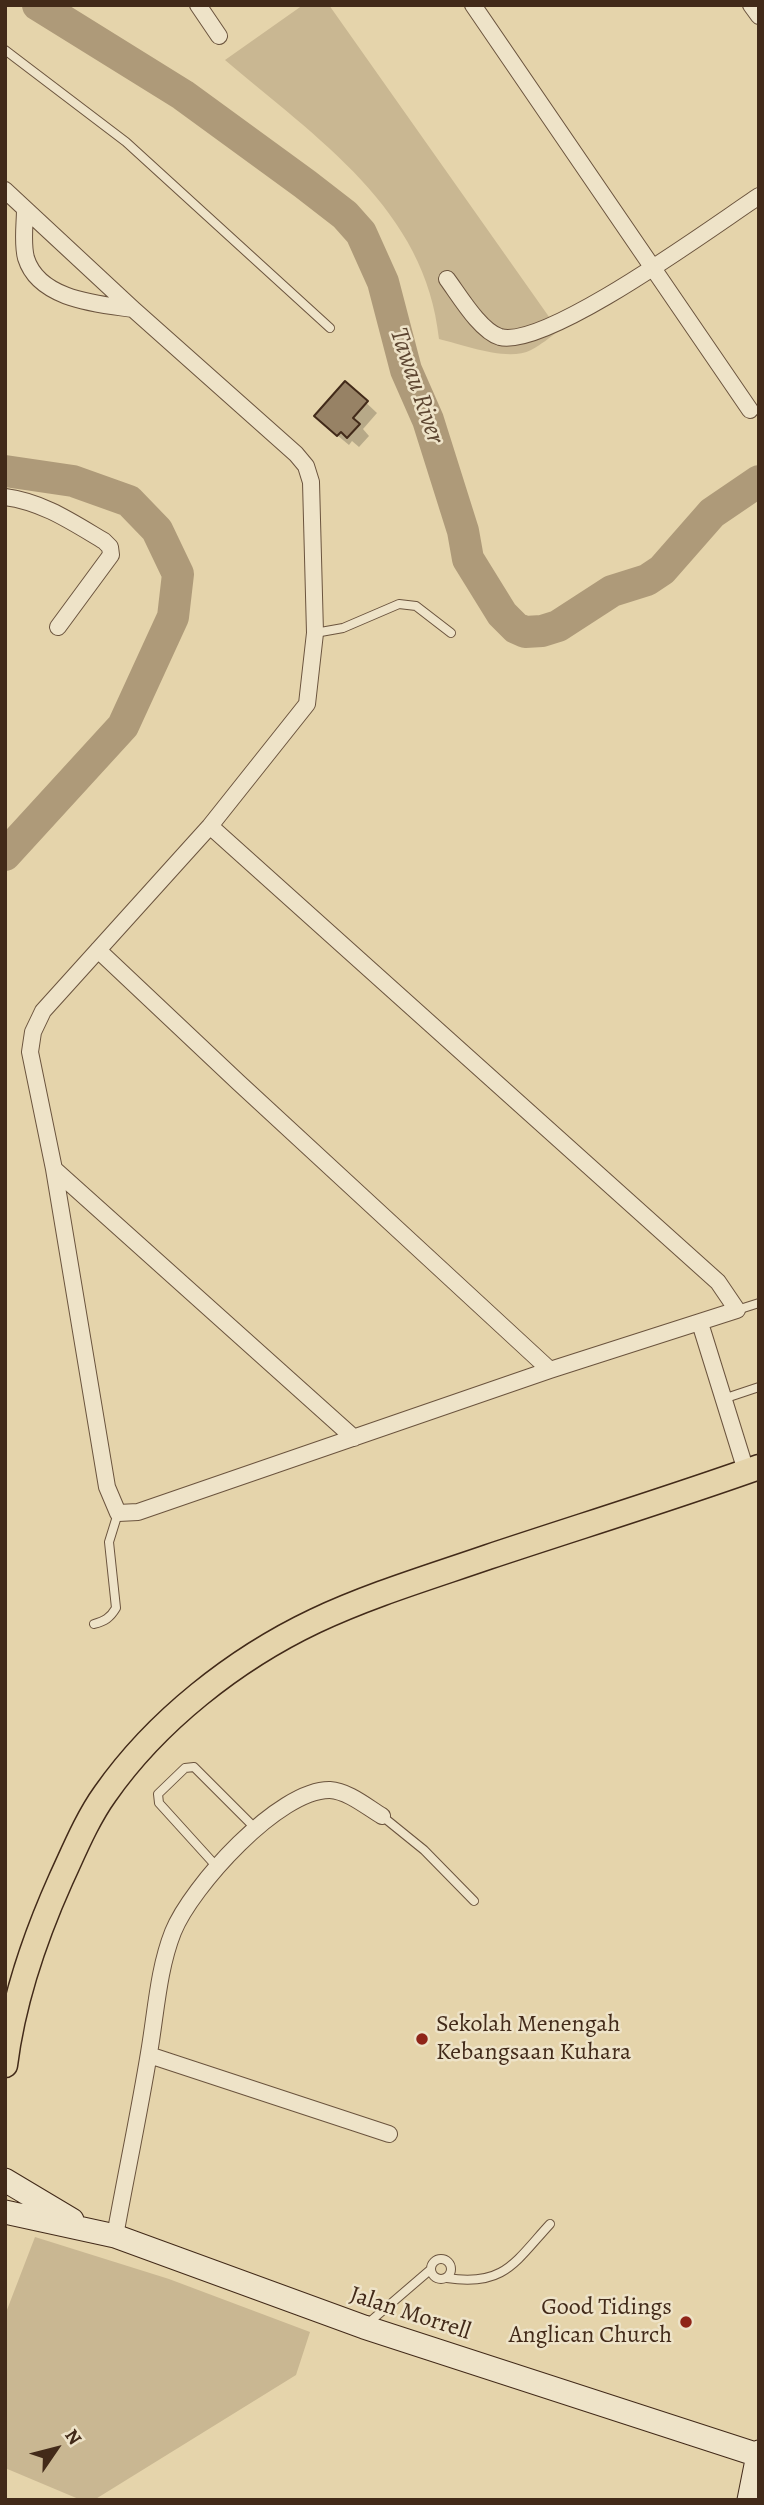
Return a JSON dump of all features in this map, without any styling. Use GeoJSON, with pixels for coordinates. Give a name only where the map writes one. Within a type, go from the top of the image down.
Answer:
{"type":"FeatureCollection","features":[{"type":"Feature","properties":{"kind":"main road"},"geometry":{"type":"LineString","coordinates":[[6,2057],[23,1982],[38,1936],[72,1854],[103,1797],[148,1743],[199,1695],[278,1640],[358,1602],[752,1469]]}},
{"type":"Feature","properties":{"kind":"street"},"geometry":{"type":"LineString","coordinates":[[198,5],[219,36]]}},
{"type":"Feature","properties":{"kind":"street"},"geometry":{"type":"LineString","coordinates":[[473,5],[750,410]]}},
{"type":"Feature","properties":{"kind":"street"},"geometry":{"type":"LineString","coordinates":[[751,5],[759,16]]}},
{"type":"Feature","properties":{"kind":"street"},"geometry":{"type":"LineString","coordinates":[[5,190],[133,309],[296,454],[306,467],[312,482],[315,633],[307,704],[210,826],[43,1012],[33,1032],[30,1052],[54,1169],[107,1487],[118,1513],[138,1512],[551,1370],[737,1310],[718,1282],[210,826]]}},
{"type":"Feature","properties":{"kind":"street"},"geometry":{"type":"LineString","coordinates":[[447,279],[486,330],[511,338],[565,320],[653,267],[759,196]]}},
{"type":"Feature","properties":{"kind":"street"},"geometry":{"type":"LineString","coordinates":[[25,209],[26,257],[40,278],[51,288],[81,301],[133,309]]}},
{"type":"Feature","properties":{"kind":"street"},"geometry":{"type":"LineString","coordinates":[[5,497],[26,499],[48,509],[110,547],[111,555],[58,627]]}},
{"type":"Feature","properties":{"kind":"street"},"geometry":{"type":"LineString","coordinates":[[98,950],[237,1082],[551,1370]]}},
{"type":"Feature","properties":{"kind":"street"},"geometry":{"type":"LineString","coordinates":[[54,1169],[354,1438]]}},
{"type":"Feature","properties":{"kind":"street"},"geometry":{"type":"LineString","coordinates":[[700,1323],[723,1399],[752,1469]]}},
{"type":"Feature","properties":{"kind":"street"},"geometry":{"type":"LineString","coordinates":[[115,2236],[161,1977],[173,1932],[188,1904],[217,1867],[256,1829],[302,1797],[332,1790],[343,1793],[382,1816]]}},
{"type":"Feature","properties":{"kind":"street"},"geometry":{"type":"LineString","coordinates":[[149,2055],[389,2134]]}},
{"type":"Feature","properties":{"kind":"street"},"geometry":{"type":"LineString","coordinates":[[5,2180],[86,2228]]}},
{"type":"Feature","properties":{"kind":"street"},"geometry":{"type":"LineString","coordinates":[[5,2212],[86,2228]]}},
{"type":"Feature","properties":{"kind":"street","name":"Jalan Morrell"},"geometry":{"type":"LineString","coordinates":[[86,2228],[115,2236],[364,2327],[758,2454]]}},
{"type":"Feature","properties":{"kind":"street"},"geometry":{"type":"LineString","coordinates":[[749,2500],[758,2454]]}},
{"type":"Feature","properties":{"kind":"lane"},"geometry":{"type":"LineString","coordinates":[[5,50],[126,142],[330,328]]}},
{"type":"Feature","properties":{"kind":"lane"},"geometry":{"type":"LineString","coordinates":[[315,633],[343,628],[399,604],[416,606],[451,632]]}},
{"type":"Feature","properties":{"kind":"lane"},"geometry":{"type":"LineString","coordinates":[[737,1310],[759,1303]]}},
{"type":"Feature","properties":{"kind":"lane"},"geometry":{"type":"LineString","coordinates":[[723,1399],[759,1387]]}},
{"type":"Feature","properties":{"kind":"lane"},"geometry":{"type":"LineString","coordinates":[[94,1623],[105,1621],[112,1616],[116,1608],[109,1542],[118,1513]]}},
{"type":"Feature","properties":{"kind":"lane"},"geometry":{"type":"LineString","coordinates":[[217,1867],[159,1804],[158,1794],[186,1768],[194,1767],[256,1829]]}},
{"type":"Feature","properties":{"kind":"lane"},"geometry":{"type":"LineString","coordinates":[[382,1816],[424,1850],[474,1901]]}},
{"type":"Feature","properties":{"kind":"lane"},"geometry":{"type":"LineString","coordinates":[[430,2270],[433,2277],[440,2280],[486,2280],[500,2274],[518,2259],[550,2224]]}},
{"type":"Feature","properties":{"kind":"lane"},"geometry":{"type":"LineString","coordinates":[[364,2327],[430,2270],[437,2259],[444,2259],[450,2264],[451,2272],[447,2278]]}},
{"type":"Feature","properties":{"kind":"shaded area"},"geometry":{"type":"Polygon","coordinates":[[[303,5],[329,5],[559,331],[531,350],[510,354],[439,339],[430,293],[413,252],[390,214],[329,148],[225,60],[303,5]]]}},
{"type":"Feature","properties":{"kind":"shaded area"},"geometry":{"type":"Polygon","coordinates":[[[35,2237],[169,2279],[310,2332],[296,2375],[94,2500],[81,2500],[5,2468],[5,2315],[35,2237]]]}},
{"type":"Feature","properties":{"kind":"building"},"geometry":{"type":"Polygon","coordinates":[[[345,381],[368,401],[353,418],[360,424],[347,438],[341,432],[337,436],[314,416],[345,381]]]}},
{"type":"Feature","properties":{"kind":"waterway","name":"Tawau River"},"geometry":{"type":"LineString","coordinates":[[38,5],[183,95],[345,215],[361,233],[383,282],[406,370],[428,420],[463,531],[468,559],[502,614],[516,628],[525,632],[558,626],[612,591],[647,580],[662,570],[712,513],[759,481]]}},
{"type":"Feature","properties":{"kind":"waterway","name":"Tawau River"},"geometry":{"type":"LineString","coordinates":[[5,471],[73,481],[129,501],[157,530],[178,574],[173,617],[123,726],[5,855]]}},
{"type":"Feature","properties":{"kind":"place","name":"Sekolah Menengah Kebangsaan Kuhara"},"geometry":{"type":"Point","coordinates":[422,2039]}},
{"type":"Feature","properties":{"kind":"place","name":"Good Tidings Anglican Church"},"geometry":{"type":"Point","coordinates":[686,2322]}}]}
